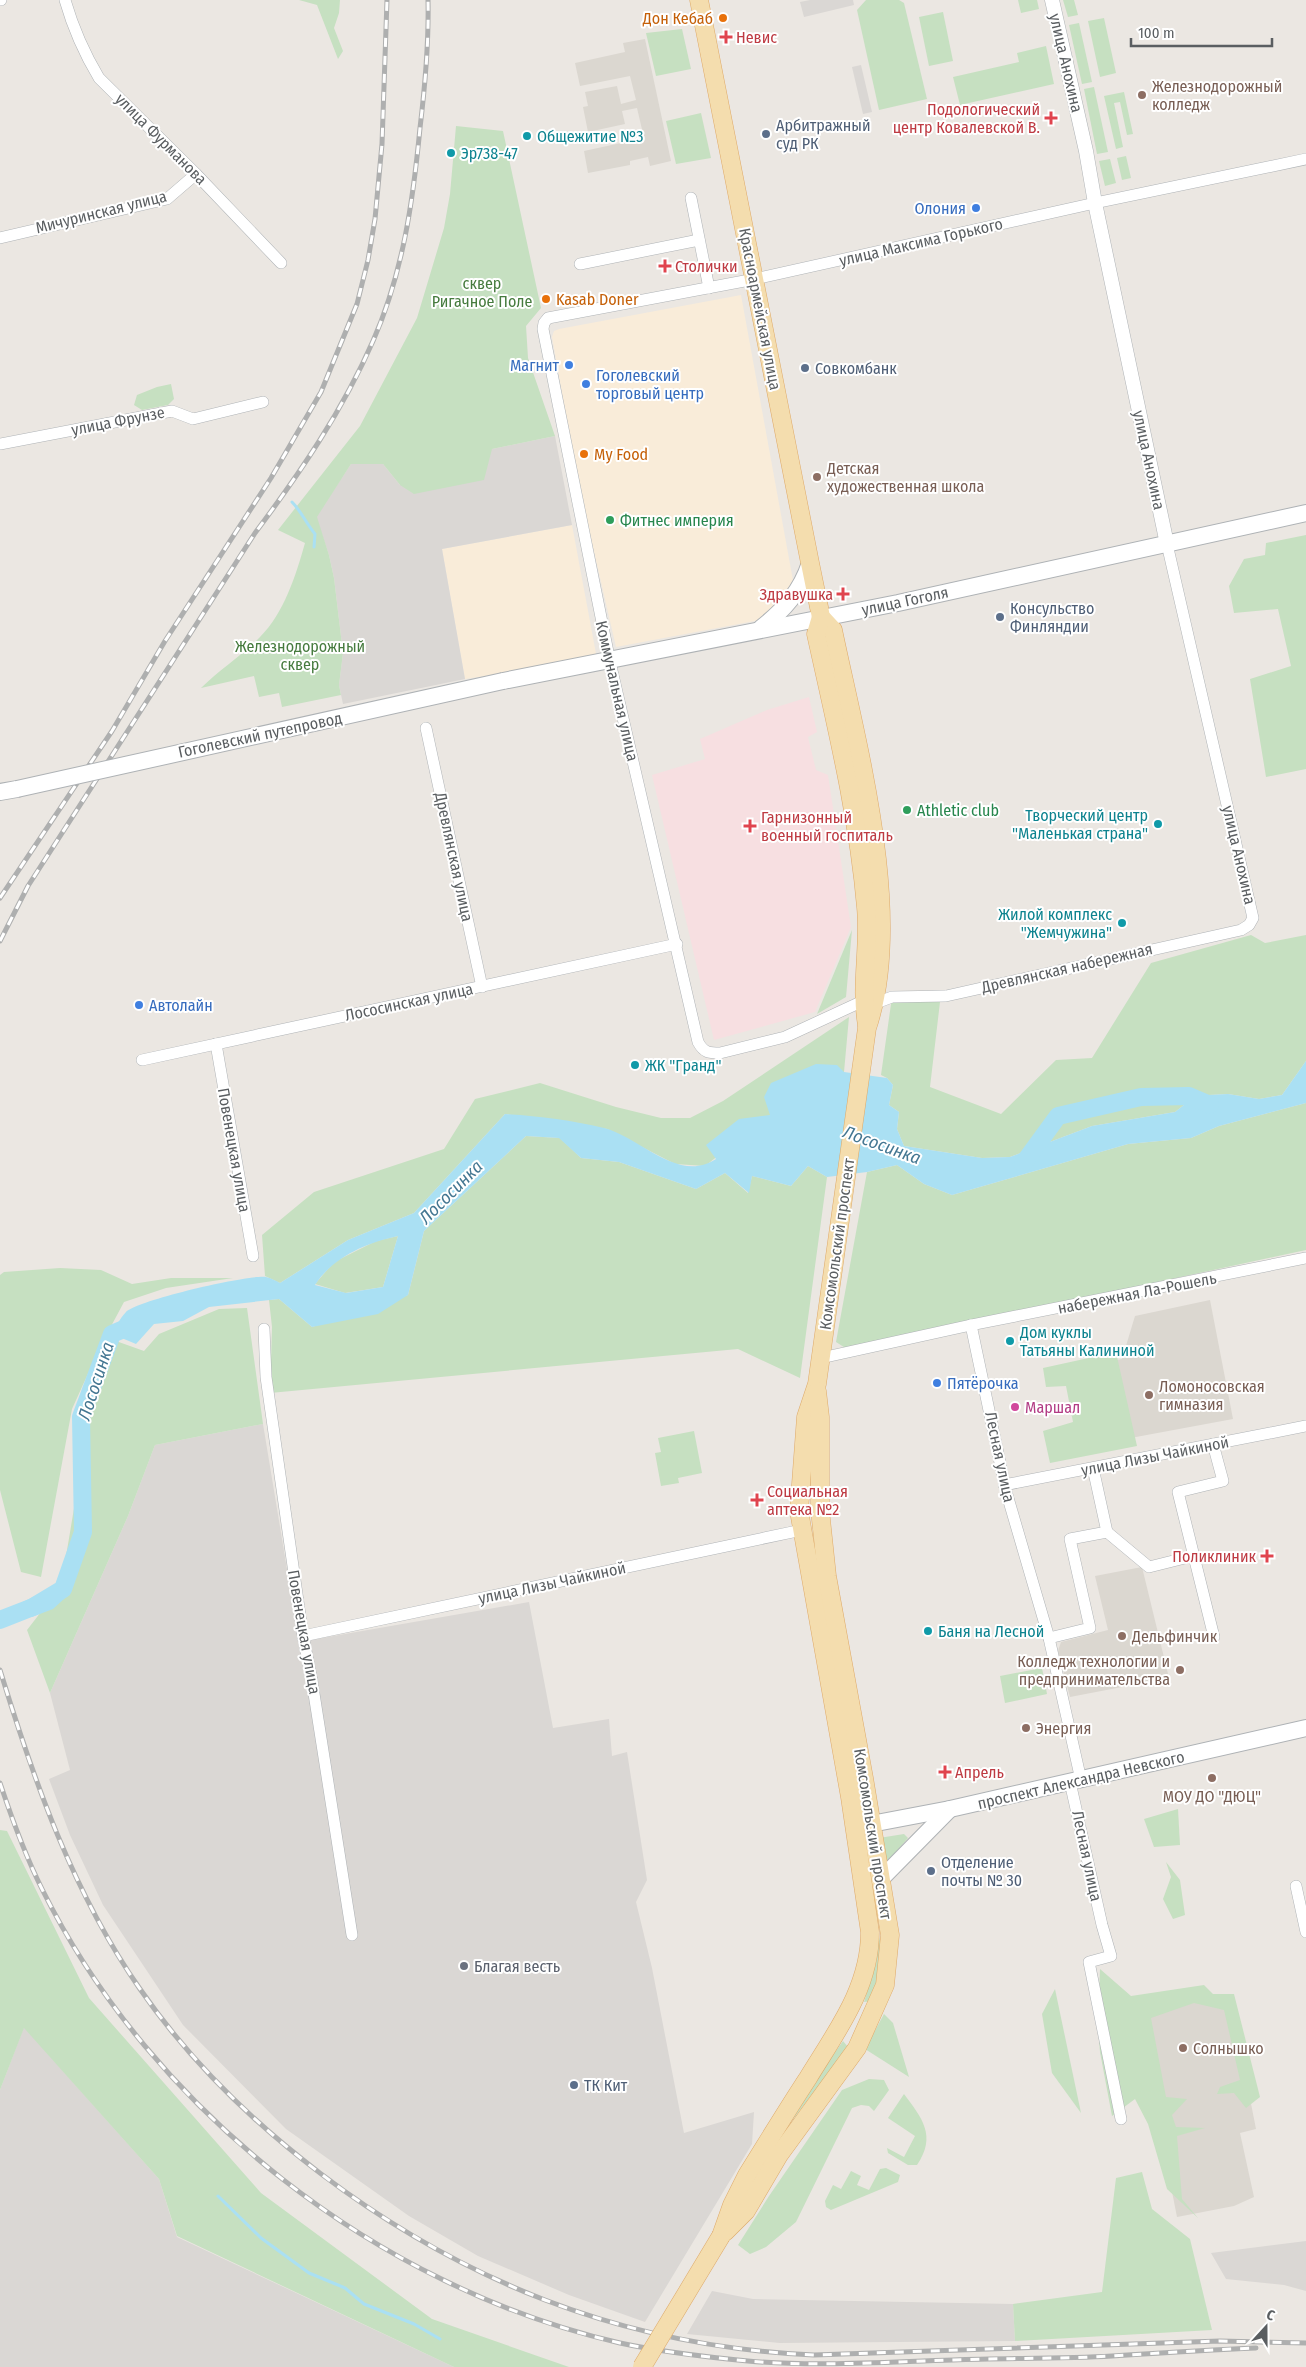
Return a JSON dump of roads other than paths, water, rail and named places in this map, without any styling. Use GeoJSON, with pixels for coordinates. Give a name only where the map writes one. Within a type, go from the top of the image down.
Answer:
{"type":"FeatureCollection","features":[{"type":"Feature","properties":{"kind":"main road","name":"Красноармейская улица"},"geometry":{"type":"LineString","coordinates":[[699,0],[821,617],[834,630],[860,760],[872,834],[881,910],[880,954],[869,1002],[866,1036]]}},
{"type":"Feature","properties":{"kind":"main road","name":"улица Гоголя"},"geometry":{"type":"LineString","coordinates":[[503,682],[610,662],[1306,513]]}},
{"type":"Feature","properties":{"kind":"main road"},"geometry":{"type":"LineString","coordinates":[[757,631],[782,612],[790,602],[806,576],[810,562]]}},
{"type":"Feature","properties":{"kind":"main road","name":"Гоголевский путепровод"},"geometry":{"type":"LineString","coordinates":[[0,792],[503,682]]}},
{"type":"Feature","properties":{"kind":"main road","name":"Комсомольский проспект"},"geometry":{"type":"LineString","coordinates":[[642,2367],[722,2236],[746,2211],[779,2155],[857,2048],[886,1985],[890,1935],[880,1880],[863,1825],[799,1511],[806,1417],[817,1384],[866,1036]]}},
{"type":"Feature","properties":{"kind":"main road","name":"Комсомольский проспект"},"geometry":{"type":"LineString","coordinates":[[722,2236],[732,2205],[747,2176],[840,2026],[860,1987],[870,1949],[863,1825],[827,1576],[820,1510],[820,1417],[817,1384]]}},
{"type":"Feature","properties":{"kind":"main road","name":"проспект Александра Невского"},"geometry":{"type":"LineString","coordinates":[[863,1825],[950,1809],[1306,1728]]}},
{"type":"Feature","properties":{"kind":"main road"},"geometry":{"type":"LineString","coordinates":[[880,1880],[950,1809]]}},
{"type":"Feature","properties":{"kind":"street","name":"улица Фурманова"},"geometry":{"type":"LineString","coordinates":[[65,0],[71,22],[88,61],[99,78],[196,174],[281,263]]}},
{"type":"Feature","properties":{"kind":"street","name":"улица Анохина"},"geometry":{"type":"LineString","coordinates":[[1052,0],[1086,151],[1095,203],[1167,544],[1253,918]]}},
{"type":"Feature","properties":{"kind":"street","name":"улица Максима Горького"},"geometry":{"type":"LineString","coordinates":[[543,329],[544,323],[548,318],[755,279],[1095,203],[1306,159]]}},
{"type":"Feature","properties":{"kind":"street","name":"Мичуринская улица"},"geometry":{"type":"LineString","coordinates":[[0,238],[167,199],[196,174]]}},
{"type":"Feature","properties":{"kind":"street"},"geometry":{"type":"LineString","coordinates":[[691,198],[709,288]]}},
{"type":"Feature","properties":{"kind":"street"},"geometry":{"type":"LineString","coordinates":[[580,264],[699,240]]}},
{"type":"Feature","properties":{"kind":"street","name":"Коммунальная улица"},"geometry":{"type":"LineString","coordinates":[[543,329],[610,662],[677,944],[698,1042],[702,1050]]}},
{"type":"Feature","properties":{"kind":"street","name":"улица Фрунзе"},"geometry":{"type":"LineString","coordinates":[[0,444],[172,411],[193,419],[263,402]]}},
{"type":"Feature","properties":{"kind":"street","name":"Древлянская улица"},"geometry":{"type":"LineString","coordinates":[[426,728],[482,987]]}},
{"type":"Feature","properties":{"kind":"street","name":"Древлянская набережная"},"geometry":{"type":"LineString","coordinates":[[702,1050],[709,1053],[720,1053],[785,1038],[869,1002],[892,997],[946,996],[1240,930],[1249,925],[1253,918]]}},
{"type":"Feature","properties":{"kind":"street","name":"Лососинская улица"},"geometry":{"type":"LineString","coordinates":[[142,1060],[677,944]]}},
{"type":"Feature","properties":{"kind":"street","name":"Повенецкая улица"},"geometry":{"type":"LineString","coordinates":[[216,1044],[252,1256]]}},
{"type":"Feature","properties":{"kind":"street","name":"набережная Ла-Рошель"},"geometry":{"type":"LineString","coordinates":[[821,1358],[971,1325],[1306,1258]]}},
{"type":"Feature","properties":{"kind":"street","name":"Лесная улица"},"geometry":{"type":"LineString","coordinates":[[971,1325],[1004,1485],[1050,1638],[1102,1925],[1111,1956],[1090,1962],[1121,2119]]}},
{"type":"Feature","properties":{"kind":"street","name":"Повенецкая улица"},"geometry":{"type":"LineString","coordinates":[[264,1329],[266,1377],[302,1636],[312,1681],[352,1935]]}},
{"type":"Feature","properties":{"kind":"street","name":"улица Лизы Чайкиной"},"geometry":{"type":"LineString","coordinates":[[1004,1485],[1306,1426]]}},
{"type":"Feature","properties":{"kind":"street"},"geometry":{"type":"LineString","coordinates":[[1213,1444],[1223,1481],[1178,1492],[1214,1637]]}},
{"type":"Feature","properties":{"kind":"street"},"geometry":{"type":"LineString","coordinates":[[802,1466],[820,1465]]}},
{"type":"Feature","properties":{"kind":"street"},"geometry":{"type":"LineString","coordinates":[[1093,1468],[1107,1532],[1149,1567],[1193,1556]]}},
{"type":"Feature","properties":{"kind":"street","name":"улица Лизы Чайкиной"},"geometry":{"type":"LineString","coordinates":[[302,1636],[802,1530]]}},
{"type":"Feature","properties":{"kind":"street"},"geometry":{"type":"LineString","coordinates":[[1050,1638],[1090,1628],[1070,1539],[1107,1532]]}},
{"type":"Feature","properties":{"kind":"street"},"geometry":{"type":"LineString","coordinates":[[1296,1886],[1306,1932]]}},
{"type":"Feature","properties":{"kind":"water"},"geometry":{"type":"Polygon","coordinates":[[[1306,1061],[1306,1103],[1219,1126],[1191,1138],[1128,1144],[952,1195],[924,1184],[897,1165],[867,1172],[827,1177],[808,1166],[791,1186],[752,1176],[749,1193],[725,1173],[696,1189],[619,1162],[581,1158],[559,1138],[526,1136],[424,1231],[408,1295],[378,1314],[312,1327],[279,1299],[209,1307],[183,1321],[154,1324],[136,1344],[112,1334],[124,1314],[135,1307],[194,1289],[256,1277],[266,1277],[280,1283],[348,1240],[414,1213],[505,1114],[555,1119],[604,1128],[618,1133],[673,1163],[688,1166],[702,1165],[716,1159],[706,1145],[739,1119],[770,1115],[764,1097],[771,1083],[816,1064],[837,1065],[844,1072],[887,1078],[893,1085],[889,1105],[899,1112],[897,1129],[904,1146],[982,1158],[1010,1157],[1092,1126],[1175,1112],[1189,1101],[1189,1096],[1228,1094],[1259,1099],[1282,1095],[1306,1061]],[[398,1236],[362,1247],[351,1253],[322,1275],[315,1285],[346,1293],[383,1287],[398,1236]]]}},
{"type":"Feature","properties":{"kind":"water"},"geometry":{"type":"Polygon","coordinates":[[[56,1586],[65,1598],[53,1609],[32,1617],[23,1616],[8,1625],[0,1626],[0,1613],[56,1586]]]}},
{"type":"Feature","properties":{"kind":"waterway"},"geometry":{"type":"LineString","coordinates":[[292,502],[315,534],[314,547]]}},
{"type":"Feature","properties":{"kind":"waterway","name":"Лососинка"},"geometry":{"type":"LineString","coordinates":[[1023,1164],[1058,1116],[1141,1097],[1189,1096],[1210,1105]]}},
{"type":"Feature","properties":{"kind":"waterway","name":"Лососинка"},"geometry":{"type":"LineString","coordinates":[[0,1620],[33,1607],[63,1589],[83,1532],[81,1417],[112,1334],[133,1325]]}},
{"type":"Feature","properties":{"kind":"waterway"},"geometry":{"type":"LineString","coordinates":[[218,2196],[261,2238],[309,2273],[345,2288],[364,2304],[414,2324],[440,2339]]}},
{"type":"Feature","properties":{"kind":"railway"},"geometry":{"type":"LineString","coordinates":[[0,898],[112,731],[165,641],[271,478],[321,392],[357,304],[368,260],[375,219],[382,144],[387,0]]}},
{"type":"Feature","properties":{"kind":"railway"},"geometry":{"type":"LineString","coordinates":[[0,941],[28,886],[255,533],[320,440],[348,392],[373,341],[392,289],[410,210],[425,80],[428,0]]}},
{"type":"Feature","properties":{"kind":"railway"},"geometry":{"type":"LineString","coordinates":[[0,1670],[27,1753],[75,1875],[116,1952],[140,1989],[178,2039],[221,2087],[269,2132],[320,2173],[374,2212],[430,2246],[488,2275],[578,2312],[644,2331],[712,2345],[780,2353],[814,2355],[1220,2341],[1306,2343]]}},
{"type":"Feature","properties":{"kind":"railway"},"geometry":{"type":"LineString","coordinates":[[0,1783],[19,1837],[42,1889],[89,1970],[145,2046],[210,2116],[282,2179],[360,2234],[443,2280],[530,2317],[620,2343],[684,2354],[748,2361],[799,2364],[1092,2357],[1256,2348]]}},
{"type":"Feature","properties":{"kind":"place","name":"Дон Кебаб"},"geometry":{"type":"Point","coordinates":[723,18]}},
{"type":"Feature","properties":{"kind":"place","name":"Невис"},"geometry":{"type":"Point","coordinates":[726,37]}},
{"type":"Feature","properties":{"kind":"place","name":"Железнодорожный колледж"},"geometry":{"type":"Point","coordinates":[1142,95]}},
{"type":"Feature","properties":{"kind":"place","name":"Подологический центр Ковалевской В."},"geometry":{"type":"Point","coordinates":[1051,118]}},
{"type":"Feature","properties":{"kind":"place","name":"Арбитражный суд РК"},"geometry":{"type":"Point","coordinates":[766,134]}},
{"type":"Feature","properties":{"kind":"place","name":"Общежитие №3"},"geometry":{"type":"Point","coordinates":[527,136]}},
{"type":"Feature","properties":{"kind":"place","name":"Эр738-47"},"geometry":{"type":"Point","coordinates":[451,153]}},
{"type":"Feature","properties":{"kind":"place","name":"Олония"},"geometry":{"type":"Point","coordinates":[976,208]}},
{"type":"Feature","properties":{"kind":"place","name":"Столички"},"geometry":{"type":"Point","coordinates":[665,266]}},
{"type":"Feature","properties":{"kind":"place","name":"Kasab Doner"},"geometry":{"type":"Point","coordinates":[546,299]}},
{"type":"Feature","properties":{"kind":"place","name":"Магнит"},"geometry":{"type":"Point","coordinates":[569,365]}},
{"type":"Feature","properties":{"kind":"place","name":"Совкомбанк"},"geometry":{"type":"Point","coordinates":[805,368]}},
{"type":"Feature","properties":{"kind":"place","name":"Гоголевский торговый центр"},"geometry":{"type":"Point","coordinates":[586,384]}},
{"type":"Feature","properties":{"kind":"place","name":"My Food"},"geometry":{"type":"Point","coordinates":[584,454]}},
{"type":"Feature","properties":{"kind":"place","name":"Детская художественная школа"},"geometry":{"type":"Point","coordinates":[817,477]}},
{"type":"Feature","properties":{"kind":"place","name":"Фитнес империя"},"geometry":{"type":"Point","coordinates":[610,520]}},
{"type":"Feature","properties":{"kind":"place","name":"Здравушка"},"geometry":{"type":"Point","coordinates":[843,594]}},
{"type":"Feature","properties":{"kind":"place","name":"Консульство Финляндии"},"geometry":{"type":"Point","coordinates":[1000,617]}},
{"type":"Feature","properties":{"kind":"place","name":"Athletic club"},"geometry":{"type":"Point","coordinates":[907,810]}},
{"type":"Feature","properties":{"kind":"place","name":"Творческий центр \"Маленькая страна\""},"geometry":{"type":"Point","coordinates":[1158,824]}},
{"type":"Feature","properties":{"kind":"place","name":"Гарнизонный военный госпиталь"},"geometry":{"type":"Point","coordinates":[750,826]}},
{"type":"Feature","properties":{"kind":"place","name":"Жилой комплекс \"Жемчужина\""},"geometry":{"type":"Point","coordinates":[1122,923]}},
{"type":"Feature","properties":{"kind":"place","name":"Автолайн"},"geometry":{"type":"Point","coordinates":[139,1005]}},
{"type":"Feature","properties":{"kind":"place","name":"ЖК \"Гранд\""},"geometry":{"type":"Point","coordinates":[635,1065]}},
{"type":"Feature","properties":{"kind":"place","name":"Дом куклы Татьяны Калининой"},"geometry":{"type":"Point","coordinates":[1010,1341]}},
{"type":"Feature","properties":{"kind":"place","name":"Пятёрочка"},"geometry":{"type":"Point","coordinates":[937,1383]}},
{"type":"Feature","properties":{"kind":"place","name":"Ломоносовская гимназия"},"geometry":{"type":"Point","coordinates":[1149,1395]}},
{"type":"Feature","properties":{"kind":"place","name":"Маршал"},"geometry":{"type":"Point","coordinates":[1015,1407]}},
{"type":"Feature","properties":{"kind":"place","name":"Социальная аптека №2"},"geometry":{"type":"Point","coordinates":[757,1500]}},
{"type":"Feature","properties":{"kind":"place","name":"Поликлиник"},"geometry":{"type":"Point","coordinates":[1267,1556]}},
{"type":"Feature","properties":{"kind":"place","name":"Баня на Лесной"},"geometry":{"type":"Point","coordinates":[928,1631]}},
{"type":"Feature","properties":{"kind":"place","name":"Дельфинчик"},"geometry":{"type":"Point","coordinates":[1122,1636]}},
{"type":"Feature","properties":{"kind":"place","name":"Колледж технологии и предпринимательства"},"geometry":{"type":"Point","coordinates":[1180,1670]}},
{"type":"Feature","properties":{"kind":"place","name":"Энергия"},"geometry":{"type":"Point","coordinates":[1026,1728]}},
{"type":"Feature","properties":{"kind":"place","name":"Апрель"},"geometry":{"type":"Point","coordinates":[945,1772]}},
{"type":"Feature","properties":{"kind":"place","name":"МОУ ДО \"ДЮЦ\""},"geometry":{"type":"Point","coordinates":[1212,1778]}},
{"type":"Feature","properties":{"kind":"place","name":"Отделение почты № 30"},"geometry":{"type":"Point","coordinates":[931,1871]}},
{"type":"Feature","properties":{"kind":"place","name":"Благая весть"},"geometry":{"type":"Point","coordinates":[464,1966]}},
{"type":"Feature","properties":{"kind":"place","name":"Солнышко"},"geometry":{"type":"Point","coordinates":[1183,2048]}},
{"type":"Feature","properties":{"kind":"place","name":"ТК Кит"},"geometry":{"type":"Point","coordinates":[574,2085]}},
{"type":"Feature","properties":{"kind":"park label","name":"сквер Ригачное Поле"},"geometry":{"type":"Point","coordinates":[482,292]}},
{"type":"Feature","properties":{"kind":"park label","name":"Железнодорожный сквер"},"geometry":{"type":"Point","coordinates":[300,655]}}]}
